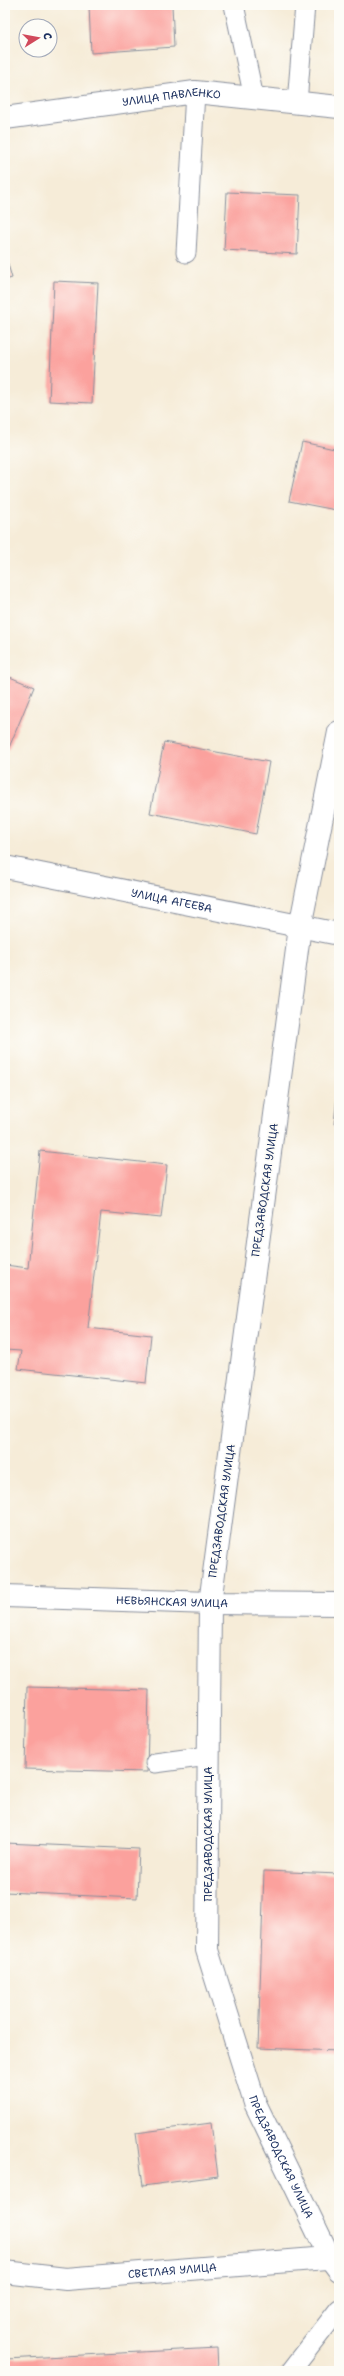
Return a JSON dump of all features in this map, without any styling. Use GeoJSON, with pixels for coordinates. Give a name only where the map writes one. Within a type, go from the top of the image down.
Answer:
{"type":"FeatureCollection","features":[{"type":"Feature","properties":{"kind":"street","name":"УЛИЦА ПАВЛЕНКО"},"geometry":{"type":"LineString","coordinates":[[5,118],[195,92],[339,107]]}},
{"type":"Feature","properties":{"kind":"street","name":"ПРЕДЗАВОДСКАЯ УЛИЦА"},"geometry":{"type":"LineString","coordinates":[[336,2262],[256,2103],[207,1950],[210,1603],[300,927],[339,732]]}},
{"type":"Feature","properties":{"kind":"street","name":"УЛИЦА АГЕЕВА"},"geometry":{"type":"LineString","coordinates":[[5,867],[339,934]]}},
{"type":"Feature","properties":{"kind":"street","name":"НЕВЬЯНСКАЯ УЛИЦА"},"geometry":{"type":"LineString","coordinates":[[5,1596],[210,1603],[339,1604]]}},
{"type":"Feature","properties":{"kind":"street","name":"СВЕТЛАЯ УЛИЦА"},"geometry":{"type":"LineString","coordinates":[[5,2272],[66,2279],[336,2262]]}},
{"type":"Feature","properties":{"kind":"lane"},"geometry":{"type":"LineString","coordinates":[[234,5],[254,98]]}},
{"type":"Feature","properties":{"kind":"lane"},"geometry":{"type":"LineString","coordinates":[[297,103],[305,5]]}},
{"type":"Feature","properties":{"kind":"lane"},"geometry":{"type":"LineString","coordinates":[[186,253],[195,92]]}},
{"type":"Feature","properties":{"kind":"lane"},"geometry":{"type":"LineString","coordinates":[[155,1763],[208,1756]]}},
{"type":"Feature","properties":{"kind":"lane"},"geometry":{"type":"LineString","coordinates":[[291,2371],[339,2309]]}},
{"type":"Feature","properties":{"kind":"building"},"geometry":{"type":"Polygon","coordinates":[[[89,5],[172,5],[174,47],[91,53],[89,5]]]}},
{"type":"Feature","properties":{"kind":"building"},"geometry":{"type":"Polygon","coordinates":[[[5,46],[8,65],[5,66],[5,46]]]}},
{"type":"Feature","properties":{"kind":"building"},"geometry":{"type":"Polygon","coordinates":[[[227,192],[300,195],[297,254],[224,250],[227,192]]]}},
{"type":"Feature","properties":{"kind":"building"},"geometry":{"type":"Polygon","coordinates":[[[5,254],[12,278],[5,280],[5,254]]]}},
{"type":"Feature","properties":{"kind":"building"},"geometry":{"type":"Polygon","coordinates":[[[54,281],[98,283],[92,403],[49,401],[54,281]]]}},
{"type":"Feature","properties":{"kind":"building"},"geometry":{"type":"Polygon","coordinates":[[[302,442],[339,450],[339,496],[336,510],[289,501],[302,442]]]}},
{"type":"Feature","properties":{"kind":"building"},"geometry":{"type":"Polygon","coordinates":[[[5,675],[34,687],[8,750],[5,748],[5,675]]]}},
{"type":"Feature","properties":{"kind":"building"},"geometry":{"type":"Polygon","coordinates":[[[164,742],[269,762],[256,834],[150,813],[164,742]]]}},
{"type":"Feature","properties":{"kind":"building"},"geometry":{"type":"Polygon","coordinates":[[[339,1086],[339,1125],[334,1124],[339,1086]]]}},
{"type":"Feature","properties":{"kind":"building"},"geometry":{"type":"Polygon","coordinates":[[[40,1151],[167,1165],[161,1218],[101,1212],[88,1328],[151,1335],[146,1383],[18,1369],[21,1351],[5,1350],[5,1265],[28,1268],[40,1151]]]}},
{"type":"Feature","properties":{"kind":"building"},"geometry":{"type":"Polygon","coordinates":[[[27,1687],[149,1690],[147,1772],[25,1769],[27,1687]]]}},
{"type":"Feature","properties":{"kind":"building"},"geometry":{"type":"Polygon","coordinates":[[[5,1843],[139,1849],[137,1898],[5,1892],[5,1843]]]}},
{"type":"Feature","properties":{"kind":"building"},"geometry":{"type":"Polygon","coordinates":[[[264,1871],[339,1874],[339,2051],[258,2048],[264,1871]]]}},
{"type":"Feature","properties":{"kind":"building"},"geometry":{"type":"Polygon","coordinates":[[[211,2123],[218,2176],[143,2186],[136,2133],[211,2123]]]}},
{"type":"Feature","properties":{"kind":"building"},"geometry":{"type":"Polygon","coordinates":[[[217,2348],[218,2371],[7,2371],[6,2359],[217,2348]]]}}]}
